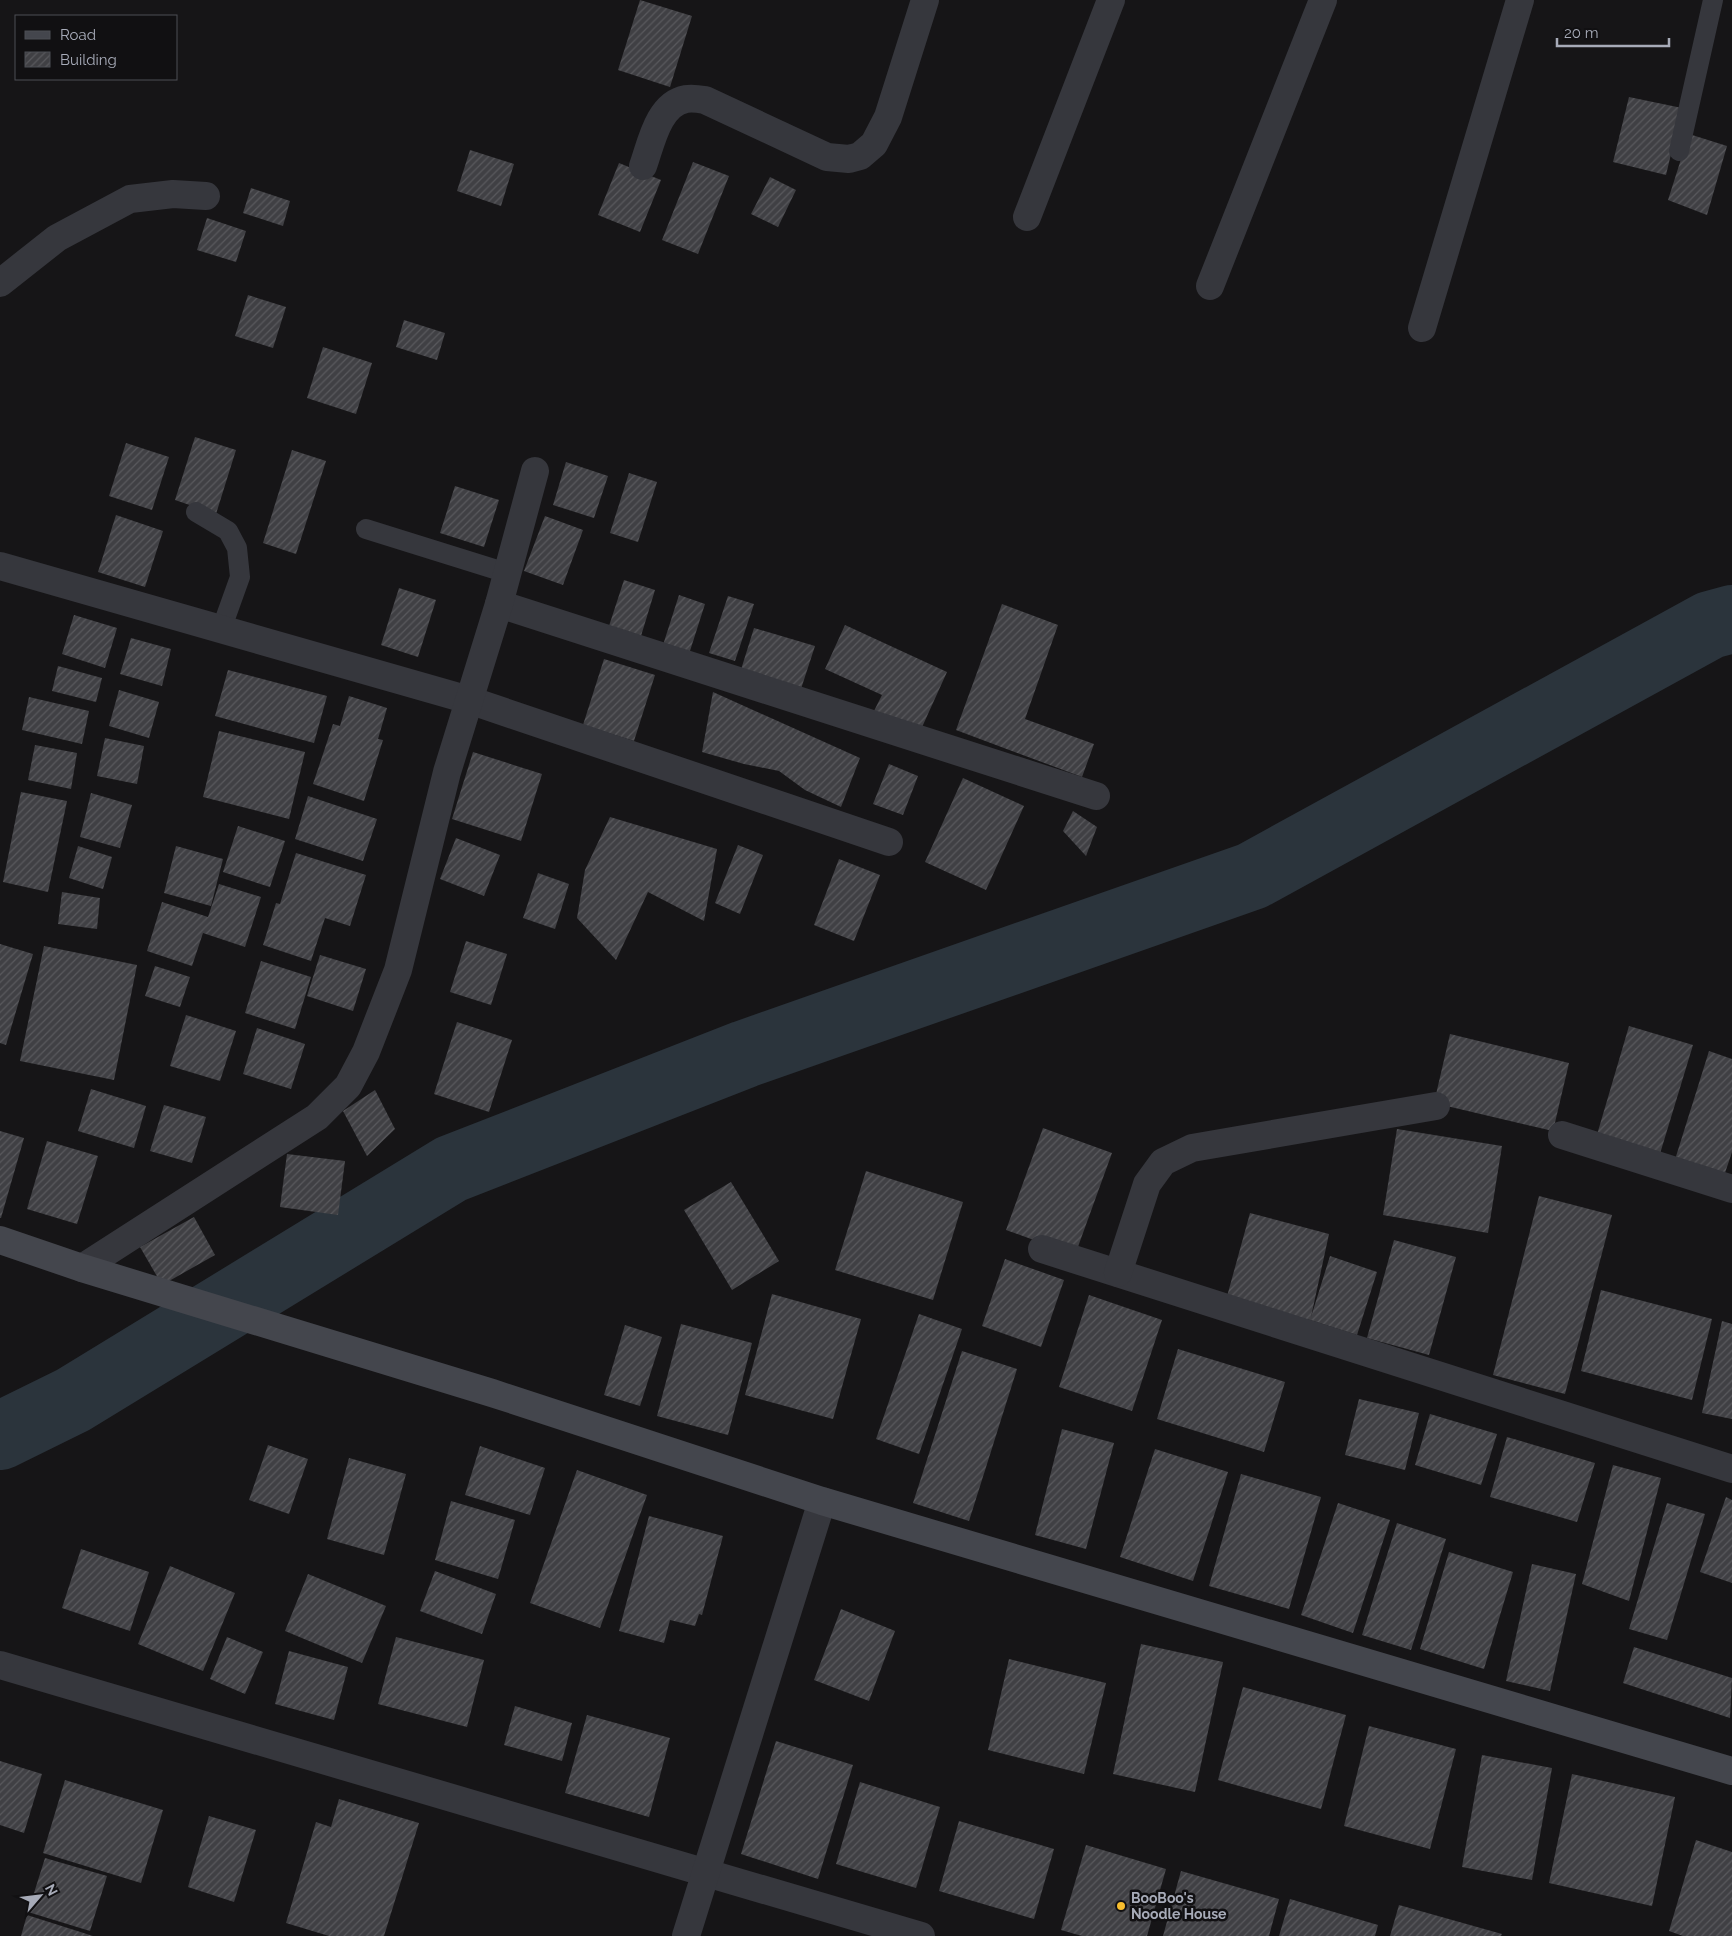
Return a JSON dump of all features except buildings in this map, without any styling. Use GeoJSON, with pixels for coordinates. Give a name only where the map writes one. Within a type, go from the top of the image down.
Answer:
{"type":"FeatureCollection","features":[{"type":"Feature","properties":{"kind":"street"},"geometry":{"type":"LineString","coordinates":[[643,166],[662,117],[673,104],[685,99],[706,100],[827,157],[849,159],[860,156],[874,144],[888,117],[925,0]]}},
{"type":"Feature","properties":{"kind":"street"},"geometry":{"type":"LineString","coordinates":[[1027,217],[1111,0]]}},
{"type":"Feature","properties":{"kind":"street"},"geometry":{"type":"LineString","coordinates":[[1210,286],[1323,0]]}},
{"type":"Feature","properties":{"kind":"street"},"geometry":{"type":"LineString","coordinates":[[1422,328],[1520,0]]}},
{"type":"Feature","properties":{"kind":"street"},"geometry":{"type":"LineString","coordinates":[[0,283],[57,238],[130,199],[173,194],[206,196]]}},
{"type":"Feature","properties":{"kind":"street"},"geometry":{"type":"LineString","coordinates":[[82,1268],[317,1117],[348,1086],[366,1052],[398,970],[447,772],[499,604],[535,471]]}},
{"type":"Feature","properties":{"kind":"street"},"geometry":{"type":"LineString","coordinates":[[0,566],[469,700],[889,842]]}},
{"type":"Feature","properties":{"kind":"street"},"geometry":{"type":"LineString","coordinates":[[499,604],[1096,796]]}},
{"type":"Feature","properties":{"kind":"street"},"geometry":{"type":"LineString","coordinates":[[1118,1273],[1147,1184],[1163,1162],[1192,1148],[1436,1106]]}},
{"type":"Feature","properties":{"kind":"street"},"geometry":{"type":"LineString","coordinates":[[1562,1135],[1732,1189]]}},
{"type":"Feature","properties":{"kind":"street"},"geometry":{"type":"LineString","coordinates":[[0,1240],[82,1268],[492,1393],[822,1501],[1732,1771]]}},
{"type":"Feature","properties":{"kind":"street"},"geometry":{"type":"LineString","coordinates":[[1042,1249],[1732,1469]]}},
{"type":"Feature","properties":{"kind":"street"},"geometry":{"type":"LineString","coordinates":[[686,1936],[822,1501]]}},
{"type":"Feature","properties":{"kind":"street"},"geometry":{"type":"LineString","coordinates":[[0,1665],[922,1936]]}},
{"type":"Feature","properties":{"kind":"lane"},"geometry":{"type":"LineString","coordinates":[[1679,151],[1713,0]]}},
{"type":"Feature","properties":{"kind":"lane"},"geometry":{"type":"LineString","coordinates":[[196,512],[228,531],[237,548],[240,577],[221,630]]}},
{"type":"Feature","properties":{"kind":"lane"},"geometry":{"type":"LineString","coordinates":[[366,529],[507,573]]}},
{"type":"Feature","properties":{"kind":"waterway"},"geometry":{"type":"LineString","coordinates":[[0,1436],[73,1400],[451,1169],[745,1054],[1252,876],[1710,625],[1732,619]]}},
{"type":"Feature","properties":{"kind":"place","name":"BooBoo's Noodle House"},"geometry":{"type":"Point","coordinates":[1121,1906]}}]}
